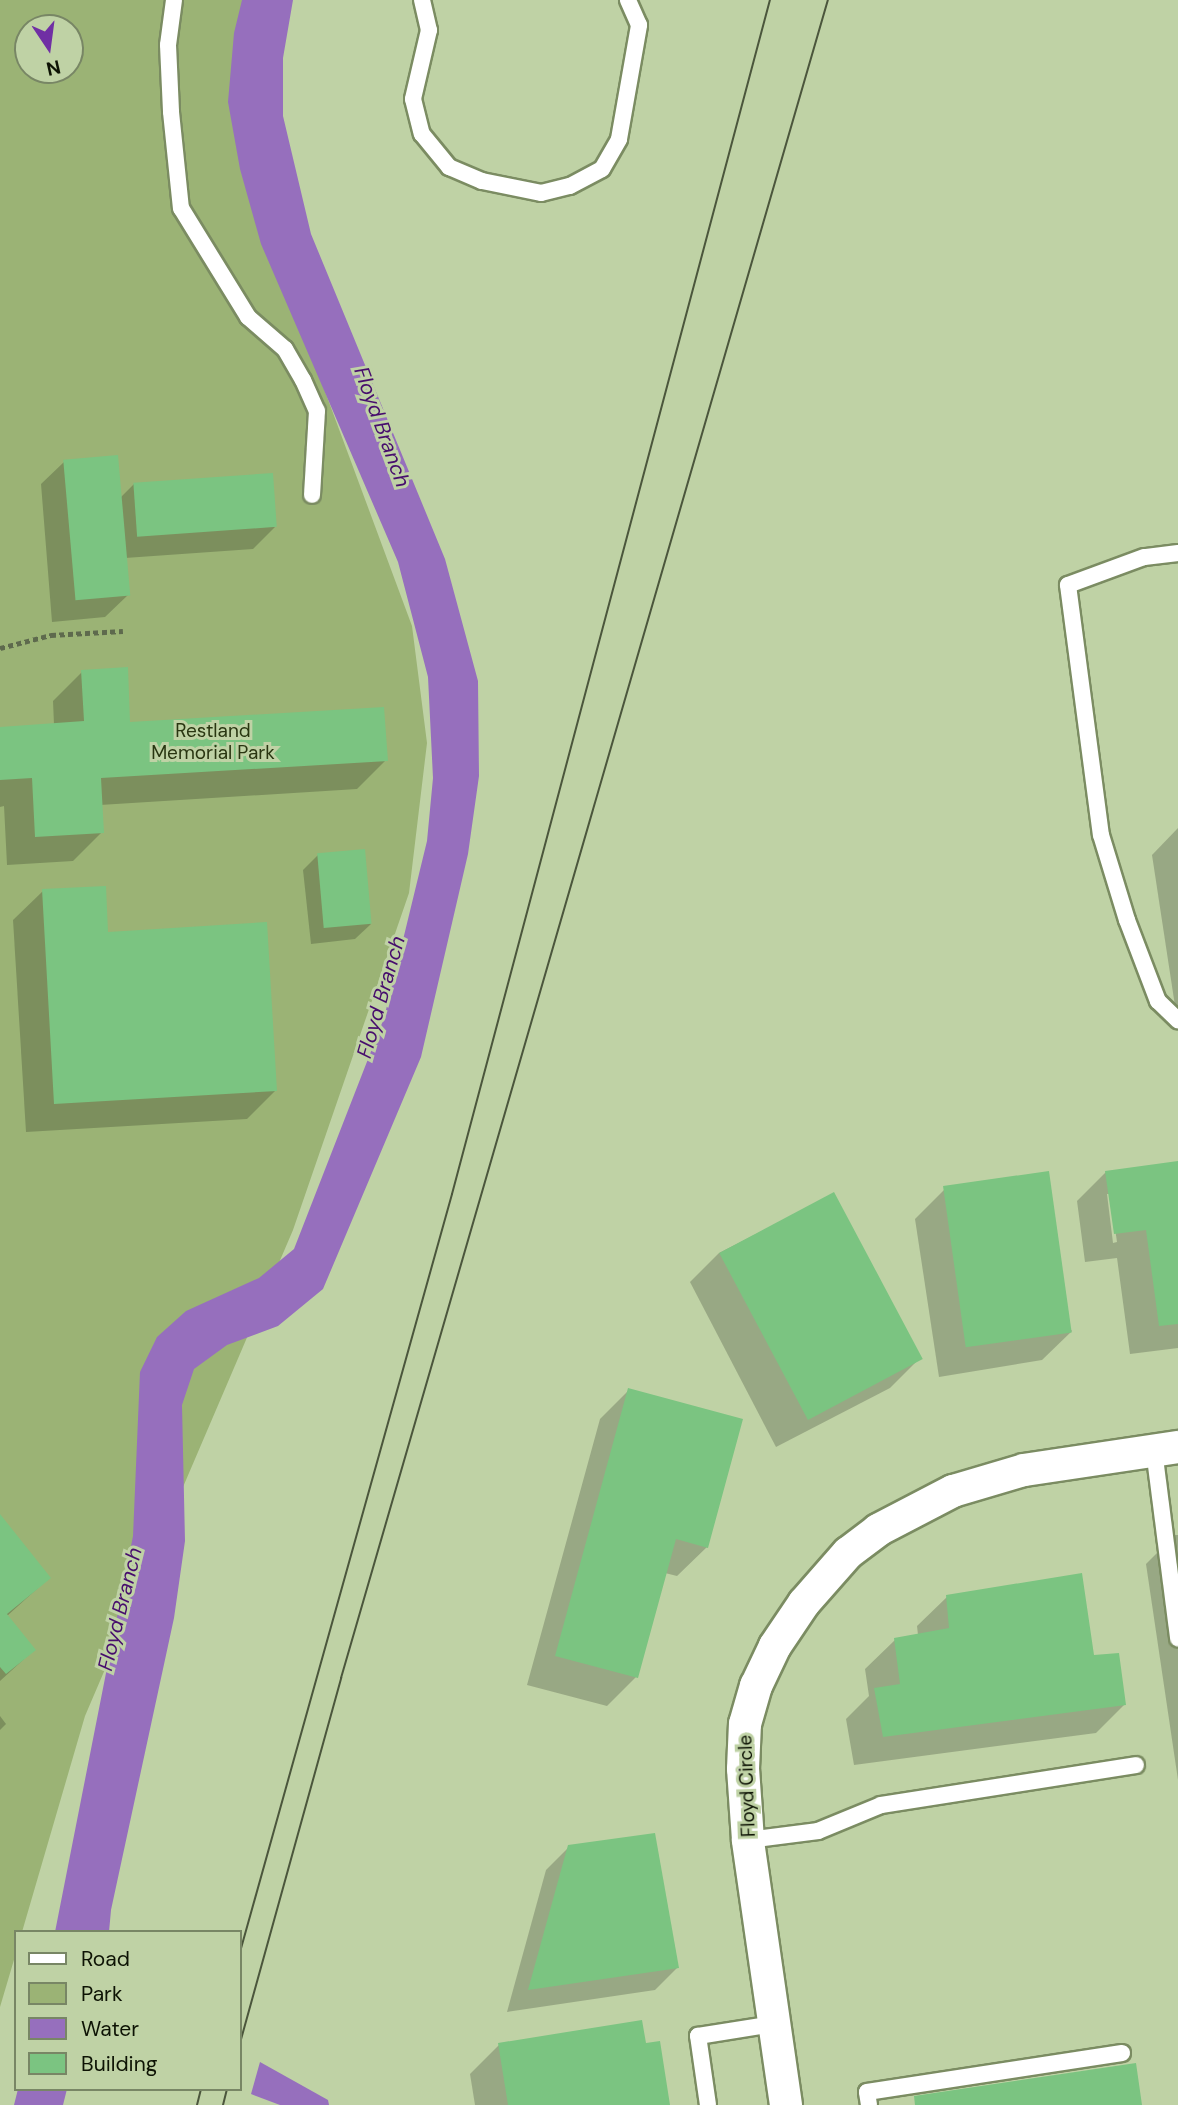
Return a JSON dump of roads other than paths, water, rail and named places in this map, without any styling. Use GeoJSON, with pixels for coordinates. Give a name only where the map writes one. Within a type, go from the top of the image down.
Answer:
{"type":"FeatureCollection","features":[{"type":"Feature","properties":{"kind":"street","name":"Floyd Circle"},"geometry":{"type":"LineString","coordinates":[[786,2105],[748,1840],[743,1769],[745,1724],[756,1686],[775,1646],[804,1603],[848,1553],[878,1530],[953,1491],[1024,1470],[1166,1448]]}},
{"type":"Feature","properties":{"kind":"lane"},"geometry":{"type":"LineString","coordinates":[[174,0],[168,45],[171,112],[181,208],[247,317],[285,349],[303,380],[317,411],[312,495]]}},
{"type":"Feature","properties":{"kind":"lane"},"geometry":{"type":"LineString","coordinates":[[422,0],[429,30],[413,99],[422,134],[449,167],[481,181],[541,193],[570,186],[601,169],[619,139],[639,24],[628,0]]}},
{"type":"Feature","properties":{"kind":"lane"},"geometry":{"type":"LineString","coordinates":[[1178,553],[1144,557],[1068,585],[1101,835],[1127,920],[1158,1001],[1178,1020]]}},
{"type":"Feature","properties":{"kind":"lane"},"geometry":{"type":"LineString","coordinates":[[1166,1448],[1178,1638]]}},
{"type":"Feature","properties":{"kind":"lane"},"geometry":{"type":"LineString","coordinates":[[748,1840],[818,1831],[881,1805],[1136,1765]]}},
{"type":"Feature","properties":{"kind":"lane"},"geometry":{"type":"LineString","coordinates":[[708,2105],[698,2035],[774,2024]]}},
{"type":"Feature","properties":{"kind":"lane"},"geometry":{"type":"LineString","coordinates":[[869,2105],[867,2092],[1122,2053]]}},
{"type":"Feature","properties":{"kind":"water","name":"Floyd Branch"},"geometry":{"type":"Polygon","coordinates":[[[242,0],[293,0],[283,58],[283,116],[311,234],[445,559],[478,681],[479,776],[468,854],[421,1057],[323,1289],[278,1326],[227,1345],[194,1369],[182,1405],[185,1541],[174,1618],[111,1910],[109,1930],[55,1930],[133,1536],[140,1372],[157,1337],[186,1311],[259,1278],[294,1249],[384,1018],[427,841],[433,778],[428,677],[398,562],[261,244],[240,169],[228,102],[234,33],[242,0]]]}},
{"type":"Feature","properties":{"kind":"water"},"geometry":{"type":"Polygon","coordinates":[[[260,2062],[328,2100],[329,2105],[280,2105],[251,2094],[260,2062]]]}},
{"type":"Feature","properties":{"kind":"water"},"geometry":{"type":"Polygon","coordinates":[[[18,2091],[66,2091],[63,2105],[14,2105],[18,2091]]]}},
{"type":"Feature","properties":{"kind":"tram line"},"geometry":{"type":"LineString","coordinates":[[242,1945],[452,1194],[770,0]]}},
{"type":"Feature","properties":{"kind":"tram line"},"geometry":{"type":"LineString","coordinates":[[242,2036],[341,1678],[828,0]]}},
{"type":"Feature","properties":{"kind":"tram line"},"geometry":{"type":"LineString","coordinates":[[197,2105],[200,2091]]}},
{"type":"Feature","properties":{"kind":"tram line"},"geometry":{"type":"LineString","coordinates":[[223,2105],[226,2091]]}},
{"type":"Feature","properties":{"kind":"park label","name":"Restland Memorial Park"},"geometry":{"type":"Point","coordinates":[213,742]}}]}
